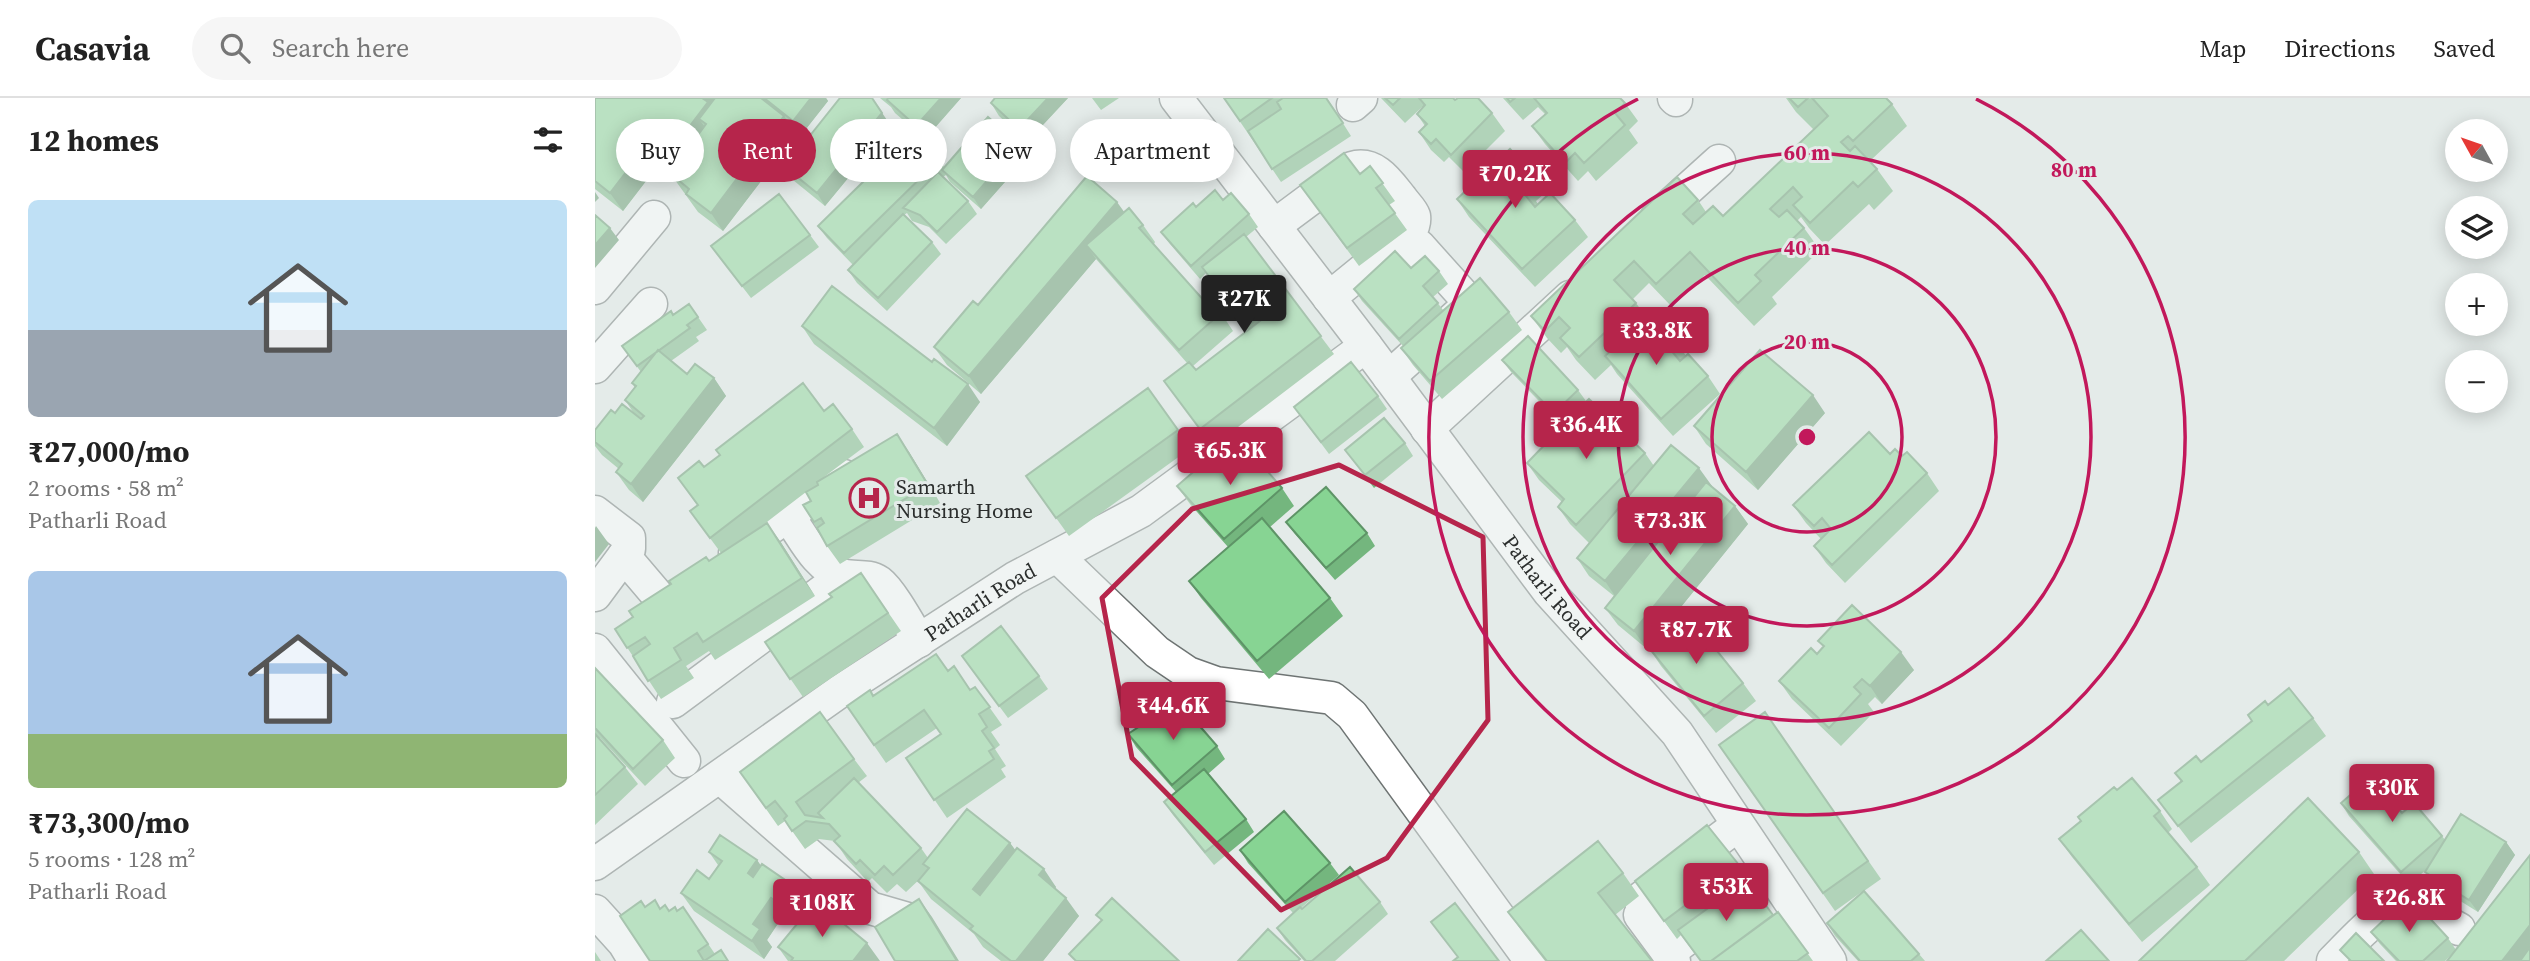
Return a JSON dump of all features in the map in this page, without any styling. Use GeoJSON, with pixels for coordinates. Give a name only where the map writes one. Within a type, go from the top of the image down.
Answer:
{"type":"FeatureCollection","features":[{"type":"Feature","properties":{"kind":"street","name":"Patharli Road"},"geometry":{"type":"LineString","coordinates":[[1176,98],[1366,346],[1549,592],[1677,733],[1738,825],[1755,888],[1830,961]]}},
{"type":"Feature","properties":{"kind":"street"},"geometry":{"type":"LineString","coordinates":[[1638,235],[1719,161]]}},
{"type":"Feature","properties":{"kind":"street"},"geometry":{"type":"LineString","coordinates":[[1274,226],[1352,168],[1359,166],[1383,176],[1413,215],[1414,225],[1410,232],[1333,303]]}},
{"type":"Feature","properties":{"kind":"street"},"geometry":{"type":"LineString","coordinates":[[595,288],[654,217]]}},
{"type":"Feature","properties":{"kind":"street"},"geometry":{"type":"LineString","coordinates":[[1333,303],[1413,246],[1423,249],[1463,295],[1463,310],[1389,377]]}},
{"type":"Feature","properties":{"kind":"street"},"geometry":{"type":"LineString","coordinates":[[1427,429],[1588,281]]}},
{"type":"Feature","properties":{"kind":"street"},"geometry":{"type":"LineString","coordinates":[[595,367],[651,304]]}},
{"type":"Feature","properties":{"kind":"street","name":"Patharli Road"},"geometry":{"type":"LineString","coordinates":[[595,864],[839,692],[1015,579],[1141,511],[1366,346]]}},
{"type":"Feature","properties":{"kind":"street"},"geometry":{"type":"LineString","coordinates":[[635,622],[871,458]]}},
{"type":"Feature","properties":{"kind":"street"},"geometry":{"type":"LineString","coordinates":[[595,512],[629,538],[629,549],[595,595]]}},
{"type":"Feature","properties":{"kind":"street"},"geometry":{"type":"LineString","coordinates":[[788,516],[821,563],[843,576],[868,577],[883,586],[919,641]]}},
{"type":"Feature","properties":{"kind":"street"},"geometry":{"type":"LineString","coordinates":[[624,556],[686,587]]}},
{"type":"Feature","properties":{"kind":"street"},"geometry":{"type":"LineString","coordinates":[[1057,556],[1157,652],[1188,673],[1216,683],[1332,698],[1352,715],[1531,961]]}},
{"type":"Feature","properties":{"kind":"street"},"geometry":{"type":"LineString","coordinates":[[673,702],[843,576]]}},
{"type":"Feature","properties":{"kind":"street"},"geometry":{"type":"LineString","coordinates":[[595,650],[684,761]]}},
{"type":"Feature","properties":{"kind":"street"},"geometry":{"type":"LineString","coordinates":[[720,777],[870,908],[908,919]]}},
{"type":"Feature","properties":{"kind":"street"},"geometry":{"type":"LineString","coordinates":[[1738,825],[1640,907],[1671,957],[1755,888]]}},
{"type":"Feature","properties":{"kind":"street"},"geometry":{"type":"LineString","coordinates":[[2333,961],[2384,912],[2400,905],[2414,905],[2459,929]]}},
{"type":"Feature","properties":{"kind":"street"},"geometry":{"type":"LineString","coordinates":[[595,911],[624,943],[635,961]]}},
{"type":"Feature","properties":{"kind":"highlighted area"},"geometry":{"type":"Polygon","coordinates":[[[1339,465],[1483,537],[1488,720],[1387,858],[1281,910],[1132,758],[1102,598],[1192,509],[1339,465]]]}},
{"type":"Feature","properties":{"kind":"building"},"geometry":{"type":"Polygon","coordinates":[[[595,98],[702,98],[708,102],[695,119],[616,119],[616,182],[618,182],[610,193],[595,181],[595,98]]]}},
{"type":"Feature","properties":{"kind":"building"},"geometry":{"type":"Polygon","coordinates":[[[715,98],[761,98],[784,116],[782,119],[718,119],[718,182],[734,182],[711,213],[686,194],[689,189],[681,182],[704,182],[706,124],[704,119],[699,119],[715,98]]]}},
{"type":"Feature","properties":{"kind":"building"},"geometry":{"type":"Polygon","coordinates":[[[764,98],[811,98],[795,119],[790,119],[764,98]]]}},
{"type":"Feature","properties":{"kind":"building"},"geometry":{"type":"Polygon","coordinates":[[[840,98],[872,98],[882,113],[877,119],[830,119],[830,177],[817,193],[803,182],[816,182],[816,128],[840,98]]]}},
{"type":"Feature","properties":{"kind":"building"},"geometry":{"type":"Polygon","coordinates":[[[941,98],[922,119],[908,119],[887,100],[941,98]]]}},
{"type":"Feature","properties":{"kind":"building"},"geometry":{"type":"Polygon","coordinates":[[[995,98],[1048,98],[1028,119],[1008,119],[991,103],[995,98]]]}},
{"type":"Feature","properties":{"kind":"building"},"geometry":{"type":"Polygon","coordinates":[[[1224,98],[1272,98],[1240,121],[1224,98]]]}},
{"type":"Feature","properties":{"kind":"building"},"geometry":{"type":"Polygon","coordinates":[[[1283,98],[1326,98],[1343,123],[1272,169],[1248,131],[1281,109],[1277,102],[1283,98]]]}},
{"type":"Feature","properties":{"kind":"building"},"geometry":{"type":"Polygon","coordinates":[[[1385,98],[1400,98],[1393,105],[1385,98]]]}},
{"type":"Feature","properties":{"kind":"building"},"geometry":{"type":"Polygon","coordinates":[[[1419,98],[1478,98],[1492,113],[1451,155],[1436,139],[1431,144],[1419,132],[1427,124],[1417,114],[1425,105],[1419,98]]]}},
{"type":"Feature","properties":{"kind":"building"},"geometry":{"type":"Polygon","coordinates":[[[1534,98],[1620,98],[1625,103],[1615,113],[1625,125],[1584,163],[1575,153],[1565,163],[1532,126],[1547,113],[1534,98]]]}},
{"type":"Feature","properties":{"kind":"building"},"geometry":{"type":"Polygon","coordinates":[[[1789,98],[1808,98],[1798,107],[1789,98]]]}},
{"type":"Feature","properties":{"kind":"building"},"geometry":{"type":"Polygon","coordinates":[[[1812,98],[1886,98],[1892,104],[1853,141],[1848,136],[1841,142],[1850,151],[1855,146],[1877,169],[1858,187],[1853,182],[1810,223],[1793,205],[1802,197],[1793,187],[1770,209],[1779,217],[1787,210],[1804,228],[1755,275],[1761,281],[1738,303],[1690,252],[1656,284],[1634,261],[1614,280],[1636,303],[1579,357],[1560,338],[1570,328],[1559,317],[1545,331],[1531,316],[1677,177],[1698,200],[1683,214],[1693,224],[1713,206],[1723,216],[1828,116],[1812,98]]]}},
{"type":"Feature","properties":{"kind":"building"},"geometry":{"type":"Polygon","coordinates":[[[961,148],[961,182],[986,182],[973,197],[947,174],[947,164],[961,148]]]}},
{"type":"Feature","properties":{"kind":"building"},"geometry":{"type":"Polygon","coordinates":[[[1510,149],[1533,174],[1522,184],[1530,193],[1526,196],[1535,207],[1550,193],[1575,220],[1522,269],[1457,199],[1510,149]]]}},
{"type":"Feature","properties":{"kind":"building"},"geometry":{"type":"Polygon","coordinates":[[[1344,153],[1360,174],[1370,166],[1383,183],[1376,188],[1395,213],[1347,248],[1300,185],[1344,153]]]}},
{"type":"Feature","properties":{"kind":"building"},"geometry":{"type":"Polygon","coordinates":[[[947,181],[968,201],[937,232],[920,215],[903,208],[928,182],[947,181]]]}},
{"type":"Feature","properties":{"kind":"building"},"geometry":{"type":"Polygon","coordinates":[[[863,182],[917,182],[844,253],[818,226],[863,182]]]}},
{"type":"Feature","properties":{"kind":"building"},"geometry":{"type":"Polygon","coordinates":[[[1082,182],[1094,182],[1117,202],[969,376],[934,347],[973,301],[978,305],[1082,182]]]}},
{"type":"Feature","properties":{"kind":"building"},"geometry":{"type":"Polygon","coordinates":[[[1215,190],[1223,200],[1231,193],[1249,214],[1191,266],[1161,232],[1193,203],[1196,207],[1215,190]]]}},
{"type":"Feature","properties":{"kind":"building"},"geometry":{"type":"Polygon","coordinates":[[[779,194],[810,235],[742,286],[711,246],[779,194]]]}},
{"type":"Feature","properties":{"kind":"building"},"geometry":{"type":"Polygon","coordinates":[[[1129,208],[1143,225],[1139,228],[1207,304],[1210,301],[1221,313],[1179,350],[1086,245],[1129,208]]]}},
{"type":"Feature","properties":{"kind":"building"},"geometry":{"type":"Polygon","coordinates":[[[903,214],[932,242],[878,298],[848,270],[903,214]]]}},
{"type":"Feature","properties":{"kind":"building"},"geometry":{"type":"Polygon","coordinates":[[[595,215],[610,228],[595,245],[595,215]]]}},
{"type":"Feature","properties":{"kind":"building"},"geometry":{"type":"Polygon","coordinates":[[[1244,234],[1321,336],[1200,429],[1164,381],[1189,362],[1196,370],[1269,314],[1263,306],[1243,322],[1202,267],[1244,234]]]}},
{"type":"Feature","properties":{"kind":"building"},"geometry":{"type":"Polygon","coordinates":[[[1395,251],[1411,268],[1425,256],[1439,271],[1423,286],[1438,303],[1399,339],[1354,289],[1395,251]]]}},
{"type":"Feature","properties":{"kind":"building"},"geometry":{"type":"Polygon","coordinates":[[[1480,278],[1509,312],[1430,381],[1401,348],[1480,278]]]}},
{"type":"Feature","properties":{"kind":"building"},"geometry":{"type":"Polygon","coordinates":[[[832,286],[932,362],[934,359],[968,384],[934,428],[802,326],[832,286]]]}},
{"type":"Feature","properties":{"kind":"building"},"geometry":{"type":"Polygon","coordinates":[[[689,304],[698,317],[687,325],[690,328],[637,366],[622,346],[671,311],[673,315],[689,304]]]}},
{"type":"Feature","properties":{"kind":"building"},"geometry":{"type":"Polygon","coordinates":[[[1652,314],[1677,342],[1670,349],[1680,361],[1688,354],[1708,376],[1661,419],[1605,356],[1652,314]]]}},
{"type":"Feature","properties":{"kind":"building"},"geometry":{"type":"Polygon","coordinates":[[[1528,336],[1578,390],[1554,413],[1502,360],[1528,336]]]}},
{"type":"Feature","properties":{"kind":"building"},"geometry":{"type":"Polygon","coordinates":[[[658,350],[687,374],[695,364],[714,378],[631,484],[616,472],[622,464],[595,442],[595,430],[611,410],[615,413],[622,404],[641,419],[644,416],[625,400],[636,386],[632,383],[658,350]]]}},
{"type":"Feature","properties":{"kind":"building"},"geometry":{"type":"Polygon","coordinates":[[[1760,350],[1813,395],[1746,472],[1694,426],[1760,350]]]}},
{"type":"Feature","properties":{"kind":"building"},"geometry":{"type":"Polygon","coordinates":[[[1351,362],[1378,396],[1321,442],[1294,407],[1351,362]]]}},
{"type":"Feature","properties":{"kind":"building"},"geometry":{"type":"Polygon","coordinates":[[[803,383],[824,411],[833,404],[852,429],[710,538],[690,511],[698,505],[678,478],[699,461],[704,467],[720,455],[716,450],[803,383]]]}},
{"type":"Feature","properties":{"kind":"building"},"geometry":{"type":"Polygon","coordinates":[[[1148,388],[1178,430],[1056,518],[1026,476],[1148,388]]]}},
{"type":"Feature","properties":{"kind":"building"},"geometry":{"type":"Polygon","coordinates":[[[1589,399],[1645,453],[1576,525],[1558,507],[1564,499],[1527,463],[1561,428],[1570,436],[1580,426],[1570,417],[1589,399]]]}},
{"type":"Feature","properties":{"kind":"building"},"geometry":{"type":"Polygon","coordinates":[[[1384,418],[1405,443],[1365,475],[1345,450],[1384,418]]]}},
{"type":"Feature","properties":{"kind":"building"},"geometry":{"type":"Polygon","coordinates":[[[1869,432],[1890,454],[1895,449],[1902,456],[1907,452],[1927,473],[1832,565],[1814,546],[1831,529],[1822,518],[1814,526],[1793,505],[1869,432]]]}},
{"type":"Feature","properties":{"kind":"building"},"geometry":{"type":"Polygon","coordinates":[[[897,434],[928,485],[827,546],[817,528],[824,523],[821,518],[814,522],[803,505],[811,501],[806,492],[818,485],[817,482],[897,434]]]}},
{"type":"Feature","properties":{"kind":"building"},"geometry":{"type":"Polygon","coordinates":[[[1236,435],[1282,488],[1224,539],[1177,486],[1236,435]]]}},
{"type":"Feature","properties":{"kind":"building"},"geometry":{"type":"Polygon","coordinates":[[[1671,445],[1699,468],[1605,581],[1577,558],[1671,445]]]}},
{"type":"Feature","properties":{"kind":"building"},"geometry":{"type":"Polygon","coordinates":[[[1706,482],[1735,506],[1634,631],[1605,608],[1706,482]]]}},
{"type":"Feature","properties":{"kind":"building"},"geometry":{"type":"Polygon","coordinates":[[[1326,487],[1367,533],[1326,568],[1286,522],[1326,487]]]}},
{"type":"Feature","properties":{"kind":"building"},"geometry":{"type":"Polygon","coordinates":[[[1262,518],[1330,598],[1257,661],[1189,581],[1262,518]]]}},
{"type":"Feature","properties":{"kind":"building"},"geometry":{"type":"Polygon","coordinates":[[[767,523],[802,578],[703,642],[697,633],[674,648],[681,660],[648,681],[633,656],[650,644],[645,637],[627,648],[615,629],[633,617],[629,611],[671,584],[669,581],[706,557],[709,561],[767,523]]]}},
{"type":"Feature","properties":{"kind":"building"},"geometry":{"type":"Polygon","coordinates":[[[861,573],[888,613],[790,679],[765,642],[832,597],[829,594],[861,573]]]}},
{"type":"Feature","properties":{"kind":"building"},"geometry":{"type":"Polygon","coordinates":[[[1852,605],[1901,652],[1870,686],[1862,679],[1854,687],[1861,694],[1829,728],[1779,681],[1811,648],[1817,654],[1824,646],[1818,641],[1852,605]]]}},
{"type":"Feature","properties":{"kind":"building"},"geometry":{"type":"Polygon","coordinates":[[[1688,615],[1743,683],[1704,716],[1649,648],[1688,615]]]}},
{"type":"Feature","properties":{"kind":"building"},"geometry":{"type":"Polygon","coordinates":[[[1001,626],[1039,676],[999,706],[962,656],[1001,626]]]}},
{"type":"Feature","properties":{"kind":"building"},"geometry":{"type":"Polygon","coordinates":[[[936,654],[948,671],[954,666],[970,690],[975,687],[990,707],[979,714],[987,727],[982,731],[994,748],[989,751],[994,759],[934,800],[906,758],[941,734],[924,710],[874,745],[847,706],[870,690],[873,696],[936,654]]]}},
{"type":"Feature","properties":{"kind":"building"},"geometry":{"type":"Polygon","coordinates":[[[595,668],[663,740],[633,769],[595,728],[595,668]]]}},
{"type":"Feature","properties":{"kind":"building"},"geometry":{"type":"Polygon","coordinates":[[[2289,688],[2313,718],[2178,826],[2158,800],[2182,781],[2175,773],[2196,756],[2201,762],[2252,721],[2248,715],[2265,701],[2268,705],[2289,688]]]}},
{"type":"Feature","properties":{"kind":"building"},"geometry":{"type":"Polygon","coordinates":[[[1178,701],[1217,746],[1172,785],[1128,734],[1178,701]]]}},
{"type":"Feature","properties":{"kind":"building"},"geometry":{"type":"Polygon","coordinates":[[[820,712],[854,759],[796,802],[805,815],[823,818],[818,813],[854,778],[921,848],[893,875],[884,866],[875,875],[860,860],[856,864],[834,841],[840,836],[829,824],[806,821],[792,831],[784,819],[787,816],[775,801],[766,808],[740,772],[820,712]]]}},
{"type":"Feature","properties":{"kind":"building"},"geometry":{"type":"Polygon","coordinates":[[[1765,712],[1868,861],[1823,893],[1719,745],[1765,712]]]}},
{"type":"Feature","properties":{"kind":"building"},"geometry":{"type":"Polygon","coordinates":[[[595,734],[625,767],[595,795],[595,734]]]}},
{"type":"Feature","properties":{"kind":"building"},"geometry":{"type":"Polygon","coordinates":[[[1204,769],[1246,819],[1205,852],[1164,802],[1204,769]]]}},
{"type":"Feature","properties":{"kind":"building"},"geometry":{"type":"Polygon","coordinates":[[[2371,777],[2402,813],[2414,803],[2442,836],[2401,872],[2341,803],[2371,777]]]}},
{"type":"Feature","properties":{"kind":"building"},"geometry":{"type":"Polygon","coordinates":[[[2132,778],[2160,811],[2154,816],[2197,867],[2129,924],[2059,839],[2081,821],[2078,817],[2114,787],[2117,790],[2132,778]]]}},
{"type":"Feature","properties":{"kind":"building"},"geometry":{"type":"Polygon","coordinates":[[[2308,798],[2359,852],[2245,961],[2139,961],[2308,798]]]}},
{"type":"Feature","properties":{"kind":"building"},"geometry":{"type":"Polygon","coordinates":[[[967,809],[1010,843],[973,889],[980,895],[1017,848],[1044,869],[1039,875],[1066,898],[1016,961],[1011,961],[970,929],[973,926],[918,881],[929,868],[923,864],[967,809]]]}},
{"type":"Feature","properties":{"kind":"building"},"geometry":{"type":"Polygon","coordinates":[[[1284,811],[1330,863],[1285,902],[1240,850],[1284,811]]]}},
{"type":"Feature","properties":{"kind":"building"},"geometry":{"type":"Polygon","coordinates":[[[2461,814],[2506,842],[2469,900],[2425,872],[2461,814]]]}},
{"type":"Feature","properties":{"kind":"building"},"geometry":{"type":"Polygon","coordinates":[[[1707,825],[1739,865],[1664,921],[1635,881],[1707,825]]]}},
{"type":"Feature","properties":{"kind":"building"},"geometry":{"type":"Polygon","coordinates":[[[720,835],[757,860],[748,873],[753,877],[762,864],[794,886],[781,905],[771,898],[753,924],[760,929],[752,941],[681,893],[697,870],[709,879],[722,861],[709,852],[720,835]]]}},
{"type":"Feature","properties":{"kind":"building"},"geometry":{"type":"Polygon","coordinates":[[[1598,841],[1623,873],[1598,893],[1652,961],[1547,961],[1508,912],[1598,841]]]}},
{"type":"Feature","properties":{"kind":"building"},"geometry":{"type":"Polygon","coordinates":[[[2530,855],[2530,925],[2502,961],[2447,961],[2530,855]]]}},
{"type":"Feature","properties":{"kind":"building"},"geometry":{"type":"Polygon","coordinates":[[[1350,867],[1380,902],[1312,961],[1306,961],[1277,928],[1350,867]]]}},
{"type":"Feature","properties":{"kind":"building"},"geometry":{"type":"Polygon","coordinates":[[[1747,880],[1773,915],[1711,961],[1701,961],[1678,930],[1747,880]]]}},
{"type":"Feature","properties":{"kind":"building"},"geometry":{"type":"Polygon","coordinates":[[[1864,891],[1919,954],[1911,961],[1860,961],[1827,923],[1864,891]]]}},
{"type":"Feature","properties":{"kind":"building"},"geometry":{"type":"Polygon","coordinates":[[[1112,898],[1179,961],[1076,961],[1069,954],[1102,920],[1096,915],[1112,898]]]}},
{"type":"Feature","properties":{"kind":"building"},"geometry":{"type":"Polygon","coordinates":[[[919,899],[957,961],[895,961],[875,927],[919,899]]]}},
{"type":"Feature","properties":{"kind":"building"},"geometry":{"type":"Polygon","coordinates":[[[655,900],[660,909],[665,905],[669,911],[675,907],[677,911],[683,907],[708,944],[698,951],[704,961],[650,961],[620,916],[641,901],[645,907],[655,900]]]}},
{"type":"Feature","properties":{"kind":"building"},"geometry":{"type":"Polygon","coordinates":[[[2405,900],[2420,916],[2424,912],[2448,938],[2423,961],[2399,961],[2371,932],[2405,900]]]}},
{"type":"Feature","properties":{"kind":"building"},"geometry":{"type":"Polygon","coordinates":[[[816,901],[867,943],[853,961],[791,961],[793,958],[778,947],[816,901]]]}},
{"type":"Feature","properties":{"kind":"building"},"geometry":{"type":"Polygon","coordinates":[[[1455,903],[1499,961],[1453,961],[1458,957],[1431,922],[1455,903]]]}},
{"type":"Feature","properties":{"kind":"building"},"geometry":{"type":"Polygon","coordinates":[[[1778,912],[1808,953],[1797,961],[1711,961],[1778,912]]]}},
{"type":"Feature","properties":{"kind":"building"},"geometry":{"type":"Polygon","coordinates":[[[1268,929],[1300,959],[1238,961],[1268,929]]]}},
{"type":"Feature","properties":{"kind":"building"},"geometry":{"type":"Polygon","coordinates":[[[2081,930],[2109,961],[2046,961],[2081,930]]]}},
{"type":"Feature","properties":{"kind":"building"},"geometry":{"type":"Polygon","coordinates":[[[2356,933],[2384,961],[2349,961],[2340,950],[2356,933]]]}},
{"type":"Feature","properties":{"kind":"building"},"geometry":{"type":"Polygon","coordinates":[[[2530,947],[2530,961],[2520,961],[2530,947]]]}},
{"type":"Feature","properties":{"kind":"building"},"geometry":{"type":"Polygon","coordinates":[[[721,950],[728,961],[704,961],[721,950]]]}},
{"type":"Feature","properties":{"kind":"place","name":"Samarth Nursing Home"},"geometry":{"type":"Point","coordinates":[869,498]}}]}
